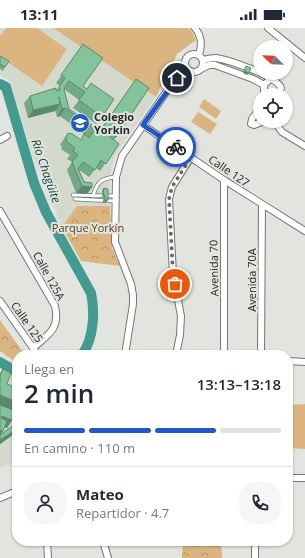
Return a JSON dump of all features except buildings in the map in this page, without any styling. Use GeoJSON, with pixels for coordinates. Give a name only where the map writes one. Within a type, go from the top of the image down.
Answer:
{"type":"FeatureCollection","features":[{"type":"Feature","properties":{"kind":"street"},"geometry":{"type":"LineString","coordinates":[[195,28],[201,38],[202,44],[201,69]]}},
{"type":"Feature","properties":{"kind":"street"},"geometry":{"type":"LineString","coordinates":[[268,28],[305,58]]}},
{"type":"Feature","properties":{"kind":"street"},"geometry":{"type":"LineString","coordinates":[[126,350],[133,295],[131,284],[115,242],[114,198],[116,177],[122,156],[177,78],[185,65],[186,59],[190,55],[215,58],[253,70]]}},
{"type":"Feature","properties":{"kind":"street"},"geometry":{"type":"LineString","coordinates":[[185,65],[192,72]]}},
{"type":"Feature","properties":{"kind":"street"},"geometry":{"type":"LineString","coordinates":[[177,78],[209,65],[216,65],[249,77],[264,85]]}},
{"type":"Feature","properties":{"kind":"street"},"geometry":{"type":"LineString","coordinates":[[264,85],[269,80]]}},
{"type":"Feature","properties":{"kind":"street"},"geometry":{"type":"LineString","coordinates":[[274,80],[280,84],[280,88]]}},
{"type":"Feature","properties":{"kind":"street","name":"Calle 127"},"geometry":{"type":"LineString","coordinates":[[143,125],[262,205],[305,231]]}},
{"type":"Feature","properties":{"kind":"street"},"geometry":{"type":"LineString","coordinates":[[279,128],[282,132],[305,146]]}},
{"type":"Feature","properties":{"kind":"street"},"geometry":{"type":"LineString","coordinates":[[0,140],[7,136]]}},
{"type":"Feature","properties":{"kind":"street"},"geometry":{"type":"LineString","coordinates":[[177,350],[180,335],[181,316],[173,274],[169,199],[172,187],[191,157]]}},
{"type":"Feature","properties":{"kind":"street","name":"Avenida 70"},"geometry":{"type":"LineString","coordinates":[[224,180],[224,350]]}},
{"type":"Feature","properties":{"kind":"street","name":"Avenida 70A"},"geometry":{"type":"LineString","coordinates":[[261,350],[262,205]]}},
{"type":"Feature","properties":{"kind":"street","name":"Calle 125A"},"geometry":{"type":"LineString","coordinates":[[0,211],[55,306],[57,317],[55,326],[50,334],[33,348]]}},
{"type":"Feature","properties":{"kind":"street","name":"Calle 125"},"geometry":{"type":"LineString","coordinates":[[0,301],[33,348]]}},
{"type":"Feature","properties":{"kind":"street"},"geometry":{"type":"LineString","coordinates":[[293,361],[305,362]]}},
{"type":"Feature","properties":{"kind":"street"},"geometry":{"type":"LineString","coordinates":[[293,478],[305,478]]}},
{"type":"Feature","properties":{"kind":"street"},"geometry":{"type":"LineString","coordinates":[[0,498],[12,493]]}},
{"type":"Feature","properties":{"kind":"street"},"geometry":{"type":"LineString","coordinates":[[47,546],[48,558]]}},
{"type":"Feature","properties":{"kind":"street"},"geometry":{"type":"LineString","coordinates":[[104,546],[108,558]]}},
{"type":"Feature","properties":{"kind":"street"},"geometry":{"type":"LineString","coordinates":[[255,546],[255,558]]}},
{"type":"Feature","properties":{"kind":"lane"},"geometry":{"type":"LineString","coordinates":[[92,200],[101,180],[116,177]]}},
{"type":"Feature","properties":{"kind":"lane"},"geometry":{"type":"LineString","coordinates":[[73,195],[114,198]]}},
{"type":"Feature","properties":{"kind":"lane"},"geometry":{"type":"LineString","coordinates":[[75,199],[92,200],[114,198]]}},
{"type":"Feature","properties":{"kind":"shaded area","name":"Colegio Yorkin"},"geometry":{"type":"Polygon","coordinates":[[[0,28],[53,28],[156,97],[118,150],[114,159],[110,176],[110,206],[77,206],[62,227],[31,151],[10,81],[0,75],[0,28]]]}},
{"type":"Feature","properties":{"kind":"shaded area"},"geometry":{"type":"Polygon","coordinates":[[[0,372],[12,376],[12,463],[0,468],[0,372]]]}},
{"type":"Feature","properties":{"kind":"green space"},"geometry":{"type":"Polygon","coordinates":[[[6,28],[37,28],[67,49],[42,86],[0,57],[0,36],[6,28]]]}},
{"type":"Feature","properties":{"kind":"green space"},"geometry":{"type":"Polygon","coordinates":[[[53,28],[188,28],[191,30],[196,40],[177,54],[156,97],[53,28]]]}},
{"type":"Feature","properties":{"kind":"green space"},"geometry":{"type":"Polygon","coordinates":[[[204,99],[221,111],[216,119],[199,107],[204,99]]]}},
{"type":"Feature","properties":{"kind":"green space"},"geometry":{"type":"Polygon","coordinates":[[[198,112],[217,124],[210,134],[191,122],[198,112]]]}},
{"type":"Feature","properties":{"kind":"green space","name":"Parque Yorkín"},"geometry":{"type":"Polygon","coordinates":[[[77,206],[110,206],[112,248],[120,266],[81,261],[62,227],[77,206]]]}},
{"type":"Feature","properties":{"kind":"green space"},"geometry":{"type":"Polygon","coordinates":[[[0,320],[21,350],[12,350],[12,359],[0,351],[0,320]]]}},
{"type":"Feature","properties":{"kind":"green space"},"geometry":{"type":"Polygon","coordinates":[[[305,404],[305,449],[293,448],[293,405],[305,404]]]}},
{"type":"Feature","properties":{"kind":"green space"},"geometry":{"type":"Polygon","coordinates":[[[183,546],[221,546],[222,558],[182,558],[183,546]]]}},
{"type":"Feature","properties":{"kind":"waterway","name":"Río Chagüite"},"geometry":{"type":"LineString","coordinates":[[0,84],[6,87],[34,183],[46,212],[91,293],[93,316],[91,333],[85,350]]}},
{"type":"Feature","properties":{"kind":"waterway","name":"Río Chagüite"},"geometry":{"type":"LineString","coordinates":[[0,362],[12,369]]}},
{"type":"Feature","properties":{"kind":"way so far"},"geometry":{"type":"LineString","coordinates":[[175,284],[173,274],[169,199],[172,187],[177,177],[191,157],[176,147]]}},
{"type":"Feature","properties":{"kind":"place","name":"Colegio Yorkin"},"geometry":{"type":"Point","coordinates":[80,123]}},
{"type":"Feature","properties":{"kind":"route"},"geometry":{"type":"LineString","coordinates":[[176,147],[143,125],[177,78]]}}]}
